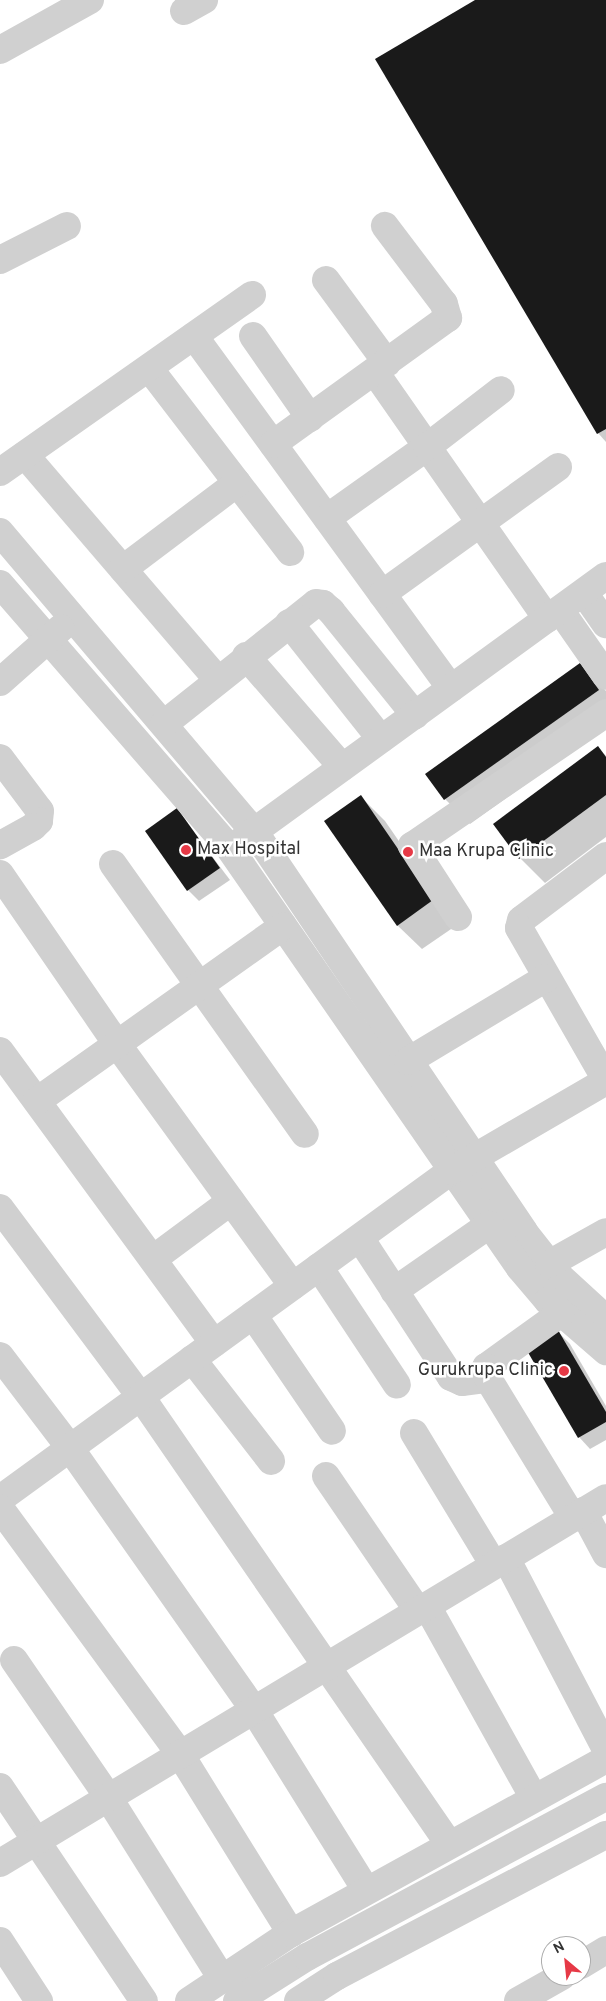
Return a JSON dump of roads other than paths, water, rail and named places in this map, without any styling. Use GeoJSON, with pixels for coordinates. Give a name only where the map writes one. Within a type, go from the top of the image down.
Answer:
{"type":"FeatureCollection","features":[{"type":"Feature","properties":{"kind":"street"},"geometry":{"type":"LineString","coordinates":[[0,50],[73,4]]}},
{"type":"Feature","properties":{"kind":"street"},"geometry":{"type":"LineString","coordinates":[[0,260],[67,226]]}},
{"type":"Feature","properties":{"kind":"street"},"geometry":{"type":"LineString","coordinates":[[273,444],[444,323],[448,312],[385,226]]}},
{"type":"Feature","properties":{"kind":"street"},"geometry":{"type":"LineString","coordinates":[[326,280],[381,367],[428,447],[480,523],[553,615],[606,676]]}},
{"type":"Feature","properties":{"kind":"street"},"geometry":{"type":"LineString","coordinates":[[0,472],[252,295]]}},
{"type":"Feature","properties":{"kind":"street"},"geometry":{"type":"LineString","coordinates":[[194,336],[452,688]]}},
{"type":"Feature","properties":{"kind":"street"},"geometry":{"type":"LineString","coordinates":[[253,336],[310,418]]}},
{"type":"Feature","properties":{"kind":"street"},"geometry":{"type":"LineString","coordinates":[[148,368],[290,552]]}},
{"type":"Feature","properties":{"kind":"street"},"geometry":{"type":"LineString","coordinates":[[327,518],[428,447],[501,390]]}},
{"type":"Feature","properties":{"kind":"street"},"geometry":{"type":"LineString","coordinates":[[25,455],[217,679]]}},
{"type":"Feature","properties":{"kind":"street"},"geometry":{"type":"LineString","coordinates":[[382,594],[558,467]]}},
{"type":"Feature","properties":{"kind":"street"},"geometry":{"type":"LineString","coordinates":[[123,569],[237,483]]}},
{"type":"Feature","properties":{"kind":"street"},"geometry":{"type":"LineString","coordinates":[[0,532],[254,831],[408,1061],[462,1165],[489,1225],[520,1268],[566,1318],[606,1351]]}},
{"type":"Feature","properties":{"kind":"street"},"geometry":{"type":"LineString","coordinates":[[230,849],[606,576]]}},
{"type":"Feature","properties":{"kind":"street"},"geometry":{"type":"LineString","coordinates":[[0,584],[230,849],[283,926],[462,1165],[549,1264],[603,1313]]}},
{"type":"Feature","properties":{"kind":"street"},"geometry":{"type":"LineString","coordinates":[[584,593],[606,624]]}},
{"type":"Feature","properties":{"kind":"street"},"geometry":{"type":"LineString","coordinates":[[164,724],[289,622],[308,608],[323,604],[415,715]]}},
{"type":"Feature","properties":{"kind":"street"},"geometry":{"type":"LineString","coordinates":[[0,682],[72,617]]}},
{"type":"Feature","properties":{"kind":"street"},"geometry":{"type":"LineString","coordinates":[[289,622],[381,739]]}},
{"type":"Feature","properties":{"kind":"street"},"geometry":{"type":"LineString","coordinates":[[246,656],[342,767]]}},
{"type":"Feature","properties":{"kind":"street"},"geometry":{"type":"LineString","coordinates":[[458,917],[412,846],[606,712]]}},
{"type":"Feature","properties":{"kind":"street"},"geometry":{"type":"LineString","coordinates":[[0,758],[40,811],[39,821],[33,827],[0,845]]}},
{"type":"Feature","properties":{"kind":"street"},"geometry":{"type":"LineString","coordinates":[[0,1499],[292,1286],[462,1165],[606,1081],[520,933],[521,920],[606,856]]}},
{"type":"Feature","properties":{"kind":"street"},"geometry":{"type":"LineString","coordinates":[[113,864],[305,1134]]}},
{"type":"Feature","properties":{"kind":"street"},"geometry":{"type":"LineString","coordinates":[[0,874],[9,906],[117,1044],[292,1286]]}},
{"type":"Feature","properties":{"kind":"street"},"geometry":{"type":"LineString","coordinates":[[37,1101],[283,926]]}},
{"type":"Feature","properties":{"kind":"street"},"geometry":{"type":"LineString","coordinates":[[408,1061],[546,978]]}},
{"type":"Feature","properties":{"kind":"street"},"geometry":{"type":"LineString","coordinates":[[0,1051],[214,1343]]}},
{"type":"Feature","properties":{"kind":"street"},"geometry":{"type":"LineString","coordinates":[[153,1259],[231,1202]]}},
{"type":"Feature","properties":{"kind":"street"},"geometry":{"type":"LineString","coordinates":[[3,1217],[140,1396],[449,1844]]}},
{"type":"Feature","properties":{"kind":"street"},"geometry":{"type":"LineString","coordinates":[[394,1291],[489,1225]]}},
{"type":"Feature","properties":{"kind":"street"},"geometry":{"type":"LineString","coordinates":[[549,1264],[606,1232]]}},
{"type":"Feature","properties":{"kind":"street"},"geometry":{"type":"LineString","coordinates":[[360,1238],[455,1381],[487,1379]]}},
{"type":"Feature","properties":{"kind":"street"},"geometry":{"type":"LineString","coordinates":[[319,1267],[397,1385]]}},
{"type":"Feature","properties":{"kind":"street"},"geometry":{"type":"LineString","coordinates":[[603,1313],[566,1318],[486,1367],[487,1379],[588,1509],[606,1554]]}},
{"type":"Feature","properties":{"kind":"street"},"geometry":{"type":"LineString","coordinates":[[253,1315],[332,1431]]}},
{"type":"Feature","properties":{"kind":"street"},"geometry":{"type":"LineString","coordinates":[[0,1356],[70,1448],[254,1710],[366,1890]]}},
{"type":"Feature","properties":{"kind":"street"},"geometry":{"type":"LineString","coordinates":[[192,1359],[270,1461]]}},
{"type":"Feature","properties":{"kind":"street"},"geometry":{"type":"LineString","coordinates":[[414,1433],[500,1561],[606,1749]]}},
{"type":"Feature","properties":{"kind":"street"},"geometry":{"type":"LineString","coordinates":[[326,1476],[423,1608],[534,1798]]}},
{"type":"Feature","properties":{"kind":"street"},"geometry":{"type":"LineString","coordinates":[[0,1508],[180,1754],[291,1933]]}},
{"type":"Feature","properties":{"kind":"street"},"geometry":{"type":"LineString","coordinates":[[0,1863],[588,1509]]}},
{"type":"Feature","properties":{"kind":"street"},"geometry":{"type":"LineString","coordinates":[[14,1660],[108,1797],[221,1977]]}},
{"type":"Feature","properties":{"kind":"street"},"geometry":{"type":"LineString","coordinates":[[189,2001],[221,1977],[291,1933],[449,1844],[606,1759]]}},
{"type":"Feature","properties":{"kind":"street"},"geometry":{"type":"LineString","coordinates":[[0,1787],[34,1842],[144,2001]]}},
{"type":"Feature","properties":{"kind":"street"},"geometry":{"type":"LineString","coordinates":[[237,2001],[315,1952],[606,1797]]}},
{"type":"Feature","properties":{"kind":"street"},"geometry":{"type":"LineString","coordinates":[[298,2001],[337,1976],[606,1836]]}},
{"type":"Feature","properties":{"kind":"street"},"geometry":{"type":"LineString","coordinates":[[0,1941],[39,2001]]}},
{"type":"Feature","properties":{"kind":"street"},"geometry":{"type":"LineString","coordinates":[[591,1959],[606,1950]]}},
{"type":"Feature","properties":{"kind":"street"},"geometry":{"type":"LineString","coordinates":[[518,2001],[544,1986]]}},
{"type":"Feature","properties":{"kind":"place","name":"Max Hospital"},"geometry":{"type":"Point","coordinates":[186,850]}},
{"type":"Feature","properties":{"kind":"place","name":"Maa Krupa Clinic"},"geometry":{"type":"Point","coordinates":[408,852]}},
{"type":"Feature","properties":{"kind":"place","name":"Gurukrupa Clinic"},"geometry":{"type":"Point","coordinates":[564,1371]}}]}
